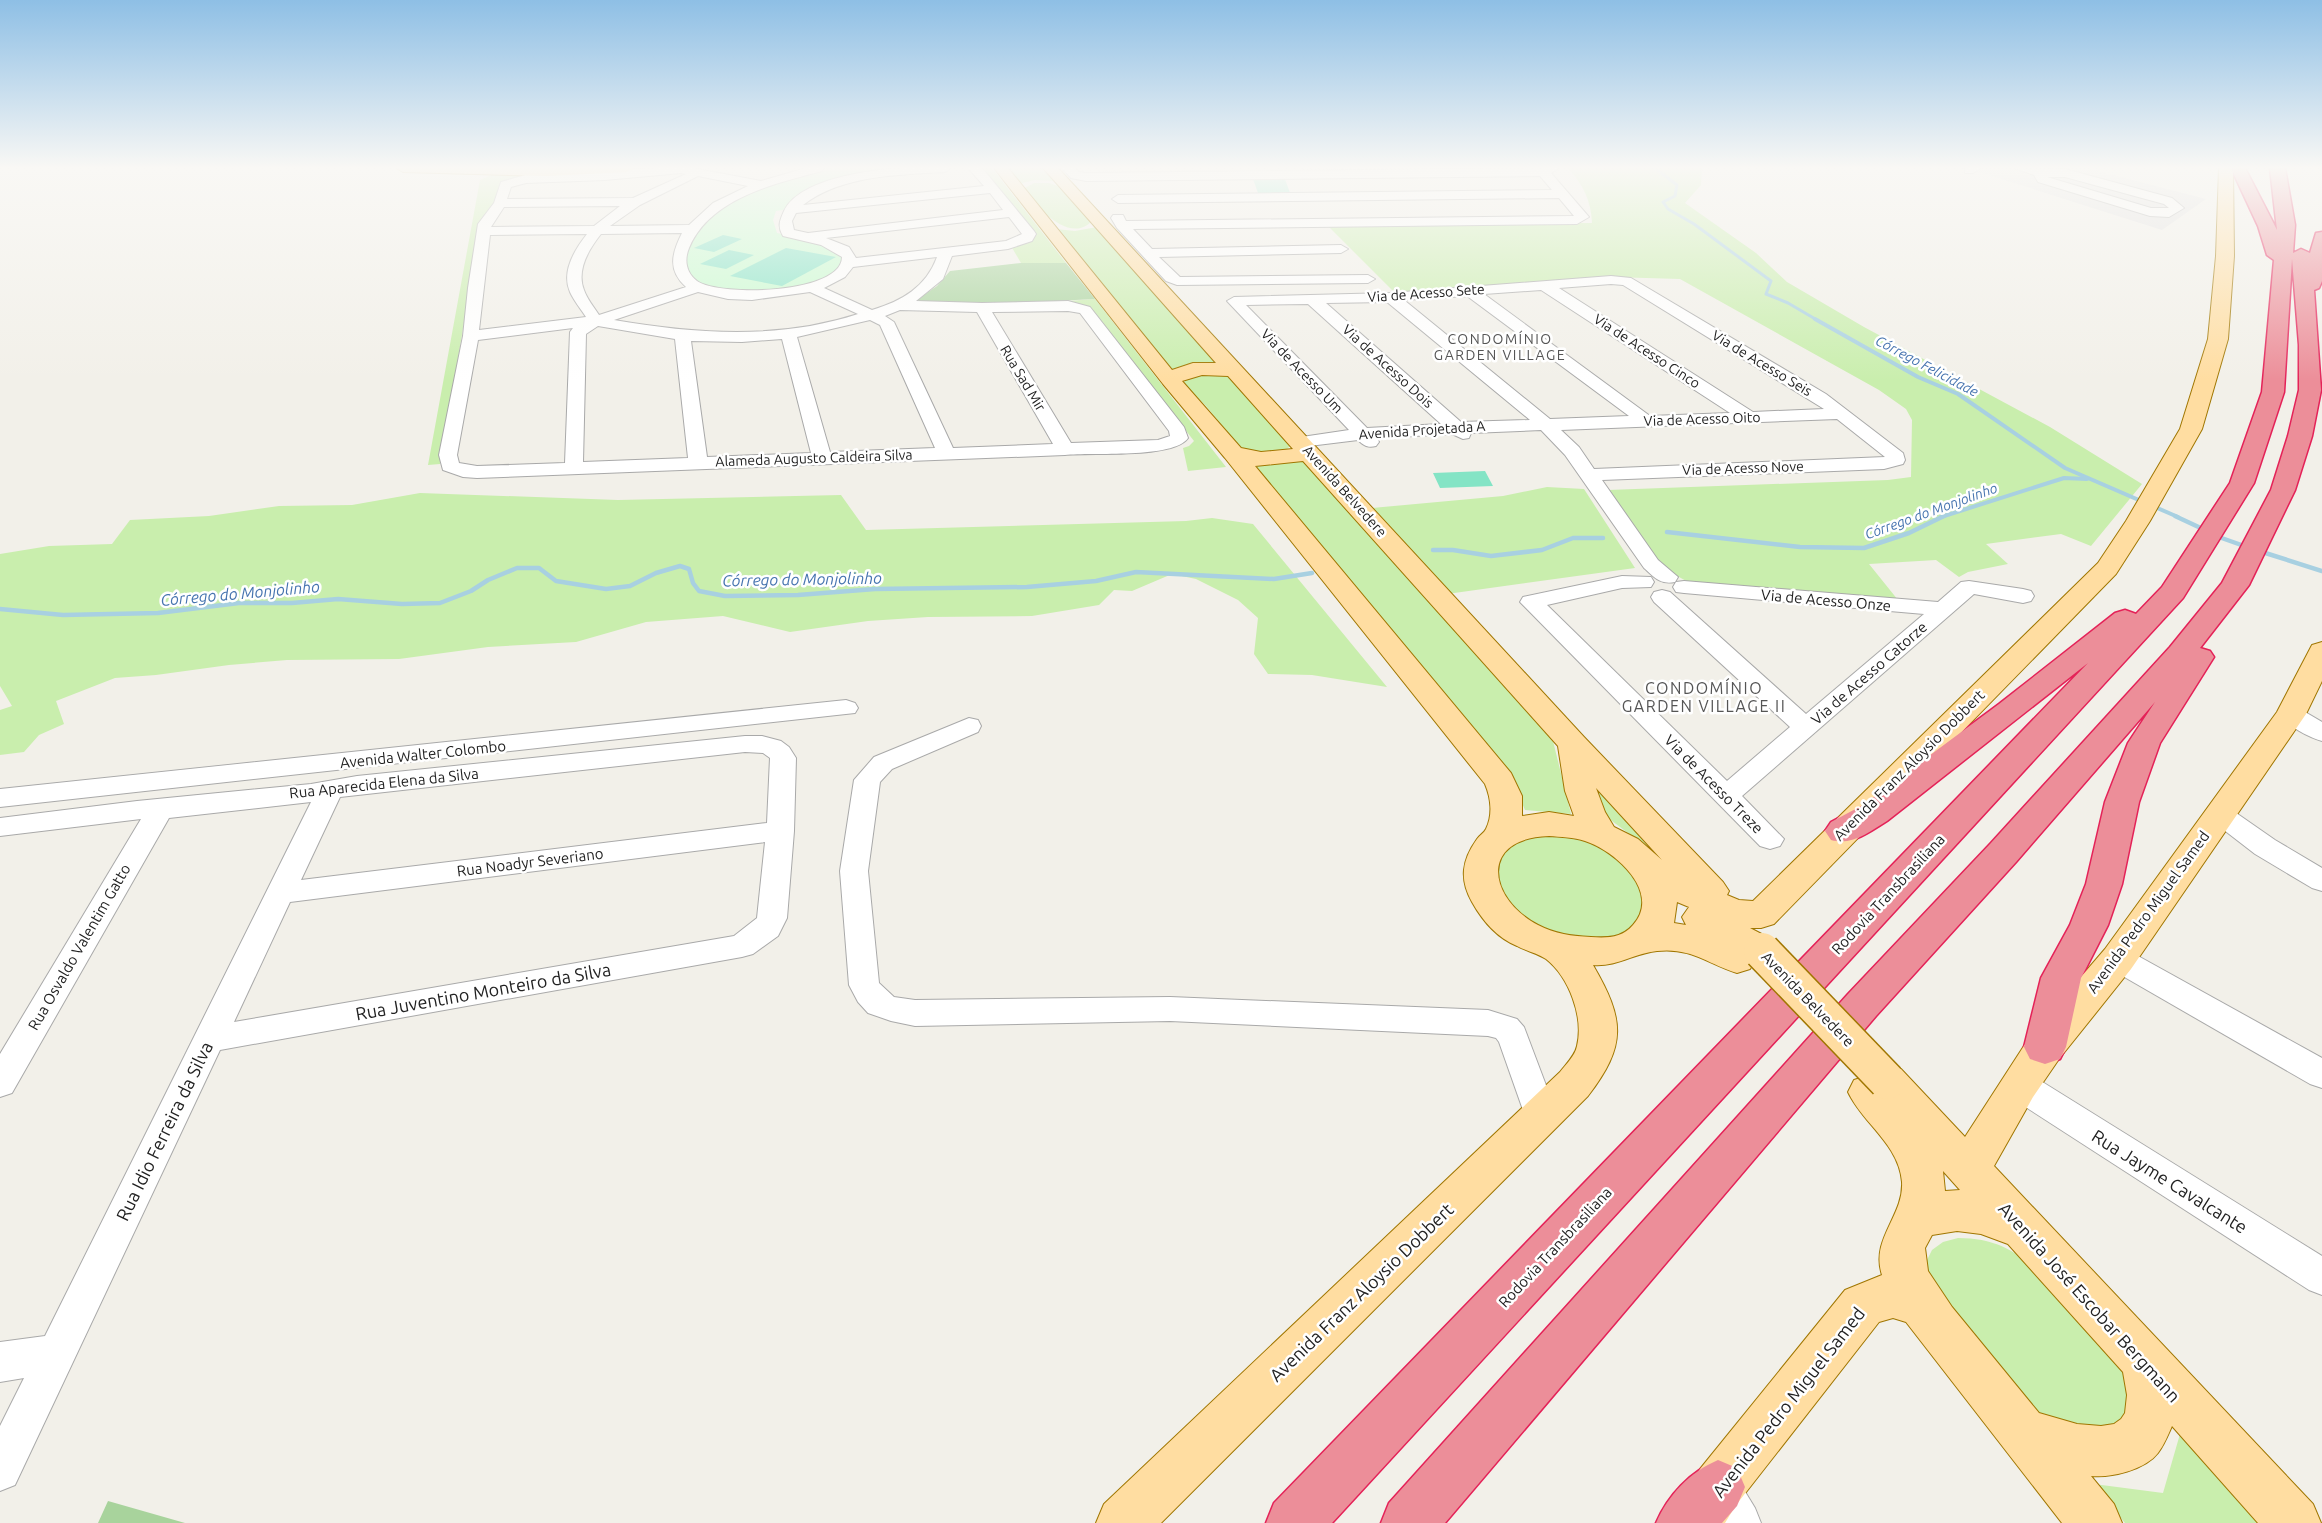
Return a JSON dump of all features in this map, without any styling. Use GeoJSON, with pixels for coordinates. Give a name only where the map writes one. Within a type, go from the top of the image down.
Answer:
{"type":"FeatureCollection","features":[{"type":"Feature","properties":{"kind":"highway"},"geometry":{"type":"LineString","coordinates":[[2270,239],[2274,253],[2283,264]]}},
{"type":"Feature","properties":{"kind":"highway","name":"Rodovia Transbrasiliana"},"geometry":{"type":"LineString","coordinates":[[1294,1523],[2173,592],[2242,483],[2273,392],[2285,239]]}},
{"type":"Feature","properties":{"kind":"highway"},"geometry":{"type":"LineString","coordinates":[[1409,1523],[1862,1005],[2003,853],[2173,662],[2235,585],[2283,490],[2300,436],[2310,390],[2309,345],[2302,288],[2301,239]]}},
{"type":"Feature","properties":{"kind":"highway"},"geometry":{"type":"LineString","coordinates":[[2302,288],[2312,284],[2322,239]]}},
{"type":"Feature","properties":{"kind":"highway"},"geometry":{"type":"LineString","coordinates":[[1843,831],[1875,813],[2010,711],[2141,606],[2153,598],[2173,592]]}},
{"type":"Feature","properties":{"kind":"highway"},"geometry":{"type":"LineString","coordinates":[[2045,1047],[2061,978],[2089,925],[2104,884],[2121,802],[2144,743],[2220,626],[2221,602]]}},
{"type":"Feature","properties":{"kind":"main road","name":"Avenida Belvedere"},"geometry":{"type":"LineString","coordinates":[[1059,239],[1170,380],[1233,453],[1500,781],[1508,798],[1507,817],[1500,837]]}},
{"type":"Feature","properties":{"kind":"main road","name":"Avenida Belvedere"},"geometry":{"type":"LineString","coordinates":[[1107,239],[1236,372],[1318,446],[1573,744],[1696,877],[1734,913]]}},
{"type":"Feature","properties":{"kind":"main road","name":"Avenida Franz Aloysio Dobbert"},"geometry":{"type":"LineString","coordinates":[[1654,879],[1734,913],[1761,915],[2107,568],[2146,509],[2191,429],[2218,339],[2225,239]]}},
{"type":"Feature","properties":{"kind":"main road"},"geometry":{"type":"LineString","coordinates":[[1170,380],[1183,372],[1204,368],[1236,372]]}},
{"type":"Feature","properties":{"kind":"main road"},"geometry":{"type":"LineString","coordinates":[[1233,453],[1254,460],[1267,460],[1318,446]]}},
{"type":"Feature","properties":{"kind":"main road","name":"Avenida Pedro Miguel Samed"},"geometry":{"type":"LineString","coordinates":[[1969,1169],[2019,1085],[2045,1047],[2118,959],[2291,714],[2322,651]]}},
{"type":"Feature","properties":{"kind":"main road"},"geometry":{"type":"LineString","coordinates":[[1573,744],[1579,787],[1584,804],[1602,835]]}},
{"type":"Feature","properties":{"kind":"main road"},"geometry":{"type":"LineString","coordinates":[[1539,824],[1571,826],[1602,835],[1628,849],[1654,879],[1662,900],[1658,921],[1644,938],[1621,949],[1606,952],[1591,953],[1559,948],[1525,935],[1498,914],[1488,902],[1480,877],[1480,865],[1491,845],[1500,837],[1512,831],[1539,824]]}},
{"type":"Feature","properties":{"kind":"main road","name":"Avenida Belvedere"},"geometry":{"type":"LineString","coordinates":[[1654,879],[1694,914],[1754,958],[1877,1086]]}},
{"type":"Feature","properties":{"kind":"main road","name":"Avenida Belvedere"},"geometry":{"type":"LineString","coordinates":[[1644,938],[1685,936],[1754,958]]}},
{"type":"Feature","properties":{"kind":"main road","name":"Avenida Franz Aloysio Dobbert"},"geometry":{"type":"LineString","coordinates":[[1123,1523],[1574,1084],[1594,1057],[1599,1021],[1577,970],[1559,948]]}},
{"type":"Feature","properties":{"kind":"main road"},"geometry":{"type":"LineString","coordinates":[[1877,1086],[1892,1118],[1911,1144],[1921,1164],[1922,1199],[1917,1218],[1907,1232],[1903,1250],[1904,1272],[1925,1307],[2095,1523]]}},
{"type":"Feature","properties":{"kind":"main road","name":"Avenida José Escobar Bergmann"},"geometry":{"type":"LineString","coordinates":[[1877,1086],[1969,1169],[2294,1523]]}},
{"type":"Feature","properties":{"kind":"main road"},"geometry":{"type":"LineString","coordinates":[[1917,1218],[1939,1210],[1966,1210],[1996,1217],[2027,1231]]}},
{"type":"Feature","properties":{"kind":"main road","name":"Avenida Pedro Miguel Samed"},"geometry":{"type":"LineString","coordinates":[[1709,1514],[1862,1306],[1881,1296],[1897,1294],[1925,1307]]}},
{"type":"Feature","properties":{"kind":"main road"},"geometry":{"type":"LineString","coordinates":[[2021,1431],[2048,1444],[2074,1451],[2099,1453],[2129,1444],[2137,1439],[2148,1424],[2153,1406],[2152,1385],[2145,1362]]}},
{"type":"Feature","properties":{"kind":"street"},"geometry":{"type":"LineString","coordinates":[[483,239],[471,336],[595,321],[697,288]]}},
{"type":"Feature","properties":{"kind":"street"},"geometry":{"type":"LineString","coordinates":[[591,239],[582,250],[574,275],[575,288],[590,309],[595,321]]}},
{"type":"Feature","properties":{"kind":"street"},"geometry":{"type":"LineString","coordinates":[[684,239],[678,258],[680,271],[686,280],[697,288],[725,295],[747,296],[789,292],[811,287],[834,277],[849,263],[946,252],[1025,239]]}},
{"type":"Feature","properties":{"kind":"street"},"geometry":{"type":"LineString","coordinates":[[834,239],[844,250],[849,263]]}},
{"type":"Feature","properties":{"kind":"street"},"geometry":{"type":"LineString","coordinates":[[1120,239],[1148,253],[1171,278],[1177,281],[1368,279],[1332,239]]}},
{"type":"Feature","properties":{"kind":"street"},"geometry":{"type":"LineString","coordinates":[[574,468],[578,332],[595,321],[683,336],[720,338],[788,333],[874,315],[900,304],[928,286],[940,274],[945,264],[946,252]]}},
{"type":"Feature","properties":{"kind":"street"},"geometry":{"type":"LineString","coordinates":[[1148,253],[1348,257]]}},
{"type":"Feature","properties":{"kind":"street","name":"Via de Acesso Sete"},"geometry":{"type":"LineString","coordinates":[[1234,301],[1391,297],[1618,280]]}},
{"type":"Feature","properties":{"kind":"street","name":"Via de Acesso Seis"},"geometry":{"type":"LineString","coordinates":[[1618,280],[1632,284],[1820,398],[1893,453],[1896,460]]}},
{"type":"Feature","properties":{"kind":"street","name":"Via de Acesso Cinco"},"geometry":{"type":"LineString","coordinates":[[1545,285],[1750,418]]}},
{"type":"Feature","properties":{"kind":"street"},"geometry":{"type":"LineString","coordinates":[[811,287],[886,322],[946,453]]}},
{"type":"Feature","properties":{"kind":"street"},"geometry":{"type":"LineString","coordinates":[[1470,291],[1646,421]]}},
{"type":"Feature","properties":{"kind":"street"},"geometry":{"type":"LineString","coordinates":[[1391,297],[1553,426],[1590,475],[1660,587],[1806,728]]}},
{"type":"Feature","properties":{"kind":"street","name":"Via de Acesso Dois"},"geometry":{"type":"LineString","coordinates":[[1312,299],[1460,431]]}},
{"type":"Feature","properties":{"kind":"street","name":"Via de Acesso Um"},"geometry":{"type":"LineString","coordinates":[[1234,301],[1366,438]]}},
{"type":"Feature","properties":{"kind":"street"},"geometry":{"type":"LineString","coordinates":[[900,304],[982,308]]}},
{"type":"Feature","properties":{"kind":"street","name":"Alameda Augusto Caldeira Silva"},"geometry":{"type":"LineString","coordinates":[[471,336],[448,455],[450,466],[455,469],[477,472],[1065,449],[1158,445],[1173,442],[1179,438],[1179,431],[1090,316],[1079,308],[982,308]]}},
{"type":"Feature","properties":{"kind":"street","name":"Rua Sad Mir"},"geometry":{"type":"LineString","coordinates":[[982,308],[1065,449]]}},
{"type":"Feature","properties":{"kind":"street"},"geometry":{"type":"LineString","coordinates":[[788,333],[822,458]]}},
{"type":"Feature","properties":{"kind":"street"},"geometry":{"type":"LineString","coordinates":[[683,336],[698,463]]}},
{"type":"Feature","properties":{"kind":"street","name":"Via de Acesso Oito"},"geometry":{"type":"LineString","coordinates":[[1553,426],[1840,414]]}},
{"type":"Feature","properties":{"kind":"street","name":"Avenida Projetada A"},"geometry":{"type":"LineString","coordinates":[[1318,446],[1366,438],[1553,426]]}},
{"type":"Feature","properties":{"kind":"street","name":"Via de Acesso Nove"},"geometry":{"type":"LineString","coordinates":[[1590,475],[1884,463],[1896,460]]}},
{"type":"Feature","properties":{"kind":"street","name":"Via de Acesso Catorze"},"geometry":{"type":"LineString","coordinates":[[1727,795],[1970,586],[2023,596]]}},
{"type":"Feature","properties":{"kind":"street","name":"Via de Acesso Onze"},"geometry":{"type":"LineString","coordinates":[[1531,602],[1660,587],[1941,609]]}},
{"type":"Feature","properties":{"kind":"street","name":"Via de Acesso Treze"},"geometry":{"type":"LineString","coordinates":[[1531,602],[1770,839]]}},
{"type":"Feature","properties":{"kind":"street","name":"Avenida Walter Colombo"},"geometry":{"type":"LineString","coordinates":[[0,798],[846,708]]}},
{"type":"Feature","properties":{"kind":"street"},"geometry":{"type":"LineString","coordinates":[[2291,714],[2322,733]]}},
{"type":"Feature","properties":{"kind":"street"},"geometry":{"type":"LineString","coordinates":[[969,726],[883,763],[867,780],[854,871],[864,985],[872,999],[883,1008],[915,1014],[1170,1009],[1488,1023],[1506,1028],[1513,1036],[1540,1117]]}},
{"type":"Feature","properties":{"kind":"street","name":"Rua Aparecida Elena da Silva"},"geometry":{"type":"LineString","coordinates":[[3,832],[45,820],[137,810],[159,811],[292,793],[329,792],[369,784],[745,744],[769,745],[780,751],[783,758],[780,831]]}},
{"type":"Feature","properties":{"kind":"street","name":"Rua Idio Ferreira da Silva"},"geometry":{"type":"LineString","coordinates":[[0,1470],[329,792]]}},
{"type":"Feature","properties":{"kind":"street","name":"Rua Osvaldo Valentim Gatto"},"geometry":{"type":"LineString","coordinates":[[0,1083],[159,811]]}},
{"type":"Feature","properties":{"kind":"street"},"geometry":{"type":"LineString","coordinates":[[2220,814],[2265,847],[2322,881]]}},
{"type":"Feature","properties":{"kind":"street","name":"Rua Noadyr Severiano"},"geometry":{"type":"LineString","coordinates":[[279,893],[780,831]]}},
{"type":"Feature","properties":{"kind":"street","name":"Rua Juventino Monteiro da Silva"},"geometry":{"type":"LineString","coordinates":[[209,1039],[742,946],[768,928],[772,918],[780,831]]}},
{"type":"Feature","properties":{"kind":"street"},"geometry":{"type":"LineString","coordinates":[[2118,959],[2322,1074]]}},
{"type":"Feature","properties":{"kind":"street","name":"Rua Jayme Cavalcante"},"geometry":{"type":"LineString","coordinates":[[2019,1085],[2322,1277]]}},
{"type":"Feature","properties":{"kind":"street"},"geometry":{"type":"LineString","coordinates":[[0,1362],[55,1354]]}},
{"type":"Feature","properties":{"kind":"green space"},"geometry":{"type":"Polygon","coordinates":[[[469,239],[478,239],[440,464],[428,465],[469,239]]]}},
{"type":"Feature","properties":{"kind":"green space"},"geometry":{"type":"Polygon","coordinates":[[[692,239],[806,239],[815,241],[844,258],[840,270],[811,284],[780,290],[738,292],[701,284],[690,274],[686,260],[692,239]]]}},
{"type":"Feature","properties":{"kind":"green space"},"geometry":{"type":"Polygon","coordinates":[[[714,239],[742,239],[714,252],[694,248],[714,239]]]}},
{"type":"Feature","properties":{"kind":"green space"},"geometry":{"type":"Polygon","coordinates":[[[1047,239],[1066,263],[1021,263],[1011,246],[1047,239]]]}},
{"type":"Feature","properties":{"kind":"green space"},"geometry":{"type":"Polygon","coordinates":[[[1064,239],[1108,239],[1224,367],[1174,373],[1064,239]]]}},
{"type":"Feature","properties":{"kind":"green space"},"geometry":{"type":"Polygon","coordinates":[[[1341,239],[1736,239],[1756,253],[1787,282],[1864,327],[2050,427],[2142,484],[2091,546],[2061,534],[1986,544],[2008,564],[1968,572],[1959,577],[1936,560],[1869,564],[1898,600],[1695,586],[1661,564],[1608,490],[1888,480],[1911,477],[1912,420],[1906,409],[1879,390],[1680,279],[1612,277],[1395,293],[1341,239]]]}},
{"type":"Feature","properties":{"kind":"green space"},"geometry":{"type":"Polygon","coordinates":[[[786,248],[836,257],[782,286],[730,276],[786,248]]]}},
{"type":"Feature","properties":{"kind":"green space"},"geometry":{"type":"Polygon","coordinates":[[[729,250],[754,255],[726,269],[700,264],[729,250]]]}},
{"type":"Feature","properties":{"kind":"green space"},"geometry":{"type":"Polygon","coordinates":[[[1021,263],[1066,263],[1095,299],[932,307],[919,301],[919,298],[937,286],[950,271],[1021,263]]]}},
{"type":"Feature","properties":{"kind":"green space"},"geometry":{"type":"Polygon","coordinates":[[[1095,299],[1226,467],[1188,471],[1183,448],[1194,441],[1094,313],[1068,301],[1095,299]]]}},
{"type":"Feature","properties":{"kind":"green space"},"geometry":{"type":"Polygon","coordinates":[[[1191,374],[1225,374],[1290,446],[1285,451],[1249,453],[1240,447],[1185,385],[1184,379],[1191,374]]]}},
{"type":"Feature","properties":{"kind":"green space"},"geometry":{"type":"Polygon","coordinates":[[[1306,461],[1422,589],[1553,741],[1571,814],[1525,810],[1508,770],[1253,464],[1306,461]]]}},
{"type":"Feature","properties":{"kind":"green space"},"geometry":{"type":"Polygon","coordinates":[[[1485,471],[1493,486],[1440,488],[1433,473],[1485,471]]]}},
{"type":"Feature","properties":{"kind":"green space"},"geometry":{"type":"Polygon","coordinates":[[[1547,487],[1584,489],[1635,568],[1447,594],[1372,508],[1503,496],[1547,487]]]}},
{"type":"Feature","properties":{"kind":"green space"},"geometry":{"type":"Polygon","coordinates":[[[420,493],[618,500],[841,495],[866,530],[1186,521],[1212,518],[1253,524],[1387,687],[1312,675],[1268,674],[1254,654],[1258,618],[1238,600],[1196,579],[1172,574],[1132,591],[1114,590],[1099,605],[1032,616],[928,617],[868,621],[790,632],[723,616],[646,622],[576,642],[488,647],[399,659],[287,660],[115,678],[56,701],[64,724],[39,735],[24,752],[0,755],[0,710],[12,706],[0,686],[0,554],[49,546],[112,544],[130,520],[209,516],[279,506],[352,505],[420,493]]]}},
{"type":"Feature","properties":{"kind":"green space"},"geometry":{"type":"Polygon","coordinates":[[[1591,779],[1676,873],[1608,818],[1602,811],[1591,779]]]}},
{"type":"Feature","properties":{"kind":"green space"},"geometry":{"type":"Polygon","coordinates":[[[1535,835],[1576,836],[1616,854],[1646,893],[1639,922],[1620,936],[1593,942],[1532,928],[1495,888],[1497,864],[1502,852],[1535,835]]]}},
{"type":"Feature","properties":{"kind":"green space"},"geometry":{"type":"Polygon","coordinates":[[[1958,1238],[1976,1239],[2006,1248],[2030,1265],[2117,1359],[2126,1376],[2130,1408],[2115,1430],[2045,1423],[1930,1294],[1926,1262],[1932,1250],[1943,1242],[1958,1238]]]}},
{"type":"Feature","properties":{"kind":"green space"},"geometry":{"type":"Polygon","coordinates":[[[2182,1427],[2269,1523],[2125,1523],[2094,1484],[2163,1493],[2182,1427]]]}},
{"type":"Feature","properties":{"kind":"green space"},"geometry":{"type":"Polygon","coordinates":[[[108,1501],[185,1523],[98,1523],[108,1501]]]}},
{"type":"Feature","properties":{"kind":"waterway","name":"Córrego Felicidade"},"geometry":{"type":"LineString","coordinates":[[1714,239],[1771,281],[1766,294],[1788,303],[1817,320]]}},
{"type":"Feature","properties":{"kind":"waterway","name":"Córrego Felicidade"},"geometry":{"type":"LineString","coordinates":[[1815,319],[1918,377],[1958,394],[2065,468],[2178,517]]}},
{"type":"Feature","properties":{"kind":"waterway","name":"Córrego do Monjolinho"},"geometry":{"type":"LineString","coordinates":[[1944,516],[2064,478],[2087,479]]}},
{"type":"Feature","properties":{"kind":"waterway","name":"Córrego do Monjolinho"},"geometry":{"type":"LineString","coordinates":[[1667,532],[1800,547],[1864,548],[1909,533],[1944,516]]}},
{"type":"Feature","properties":{"kind":"waterway","name":"Córrego Felicidade"},"geometry":{"type":"LineString","coordinates":[[2175,516],[2205,530]]}},
{"type":"Feature","properties":{"kind":"waterway","name":"Córrego Felicidade"},"geometry":{"type":"LineString","coordinates":[[2216,536],[2247,547]]}},
{"type":"Feature","properties":{"kind":"waterway","name":"Córrego do Monjolinho"},"geometry":{"type":"LineString","coordinates":[[1433,550],[1453,550],[1491,556],[1542,550],[1573,538],[1603,538]]}},
{"type":"Feature","properties":{"kind":"waterway","name":"Córrego Felicidade"},"geometry":{"type":"LineString","coordinates":[[2259,551],[2322,571]]}},
{"type":"Feature","properties":{"kind":"waterway","name":"Córrego do Monjolinho"},"geometry":{"type":"LineString","coordinates":[[0,609],[63,615],[158,613],[239,603],[292,603],[338,599],[402,604],[440,603],[471,591],[488,580],[517,568],[539,568],[556,581],[606,589],[630,586],[656,573],[680,566],[689,569],[693,583],[699,591],[725,596],[798,595],[875,589],[1027,587],[1096,581],[1136,572],[1274,579],[1312,573]]}},
{"type":"Feature","properties":{"kind":"district","name":"CONDOMÍNIO GARDEN VILLAGE"},"geometry":{"type":"Point","coordinates":[1500,348]}},
{"type":"Feature","properties":{"kind":"district","name":"CONDOMÍNIO GARDEN VILLAGE II"},"geometry":{"type":"Point","coordinates":[1704,697]}}]}
